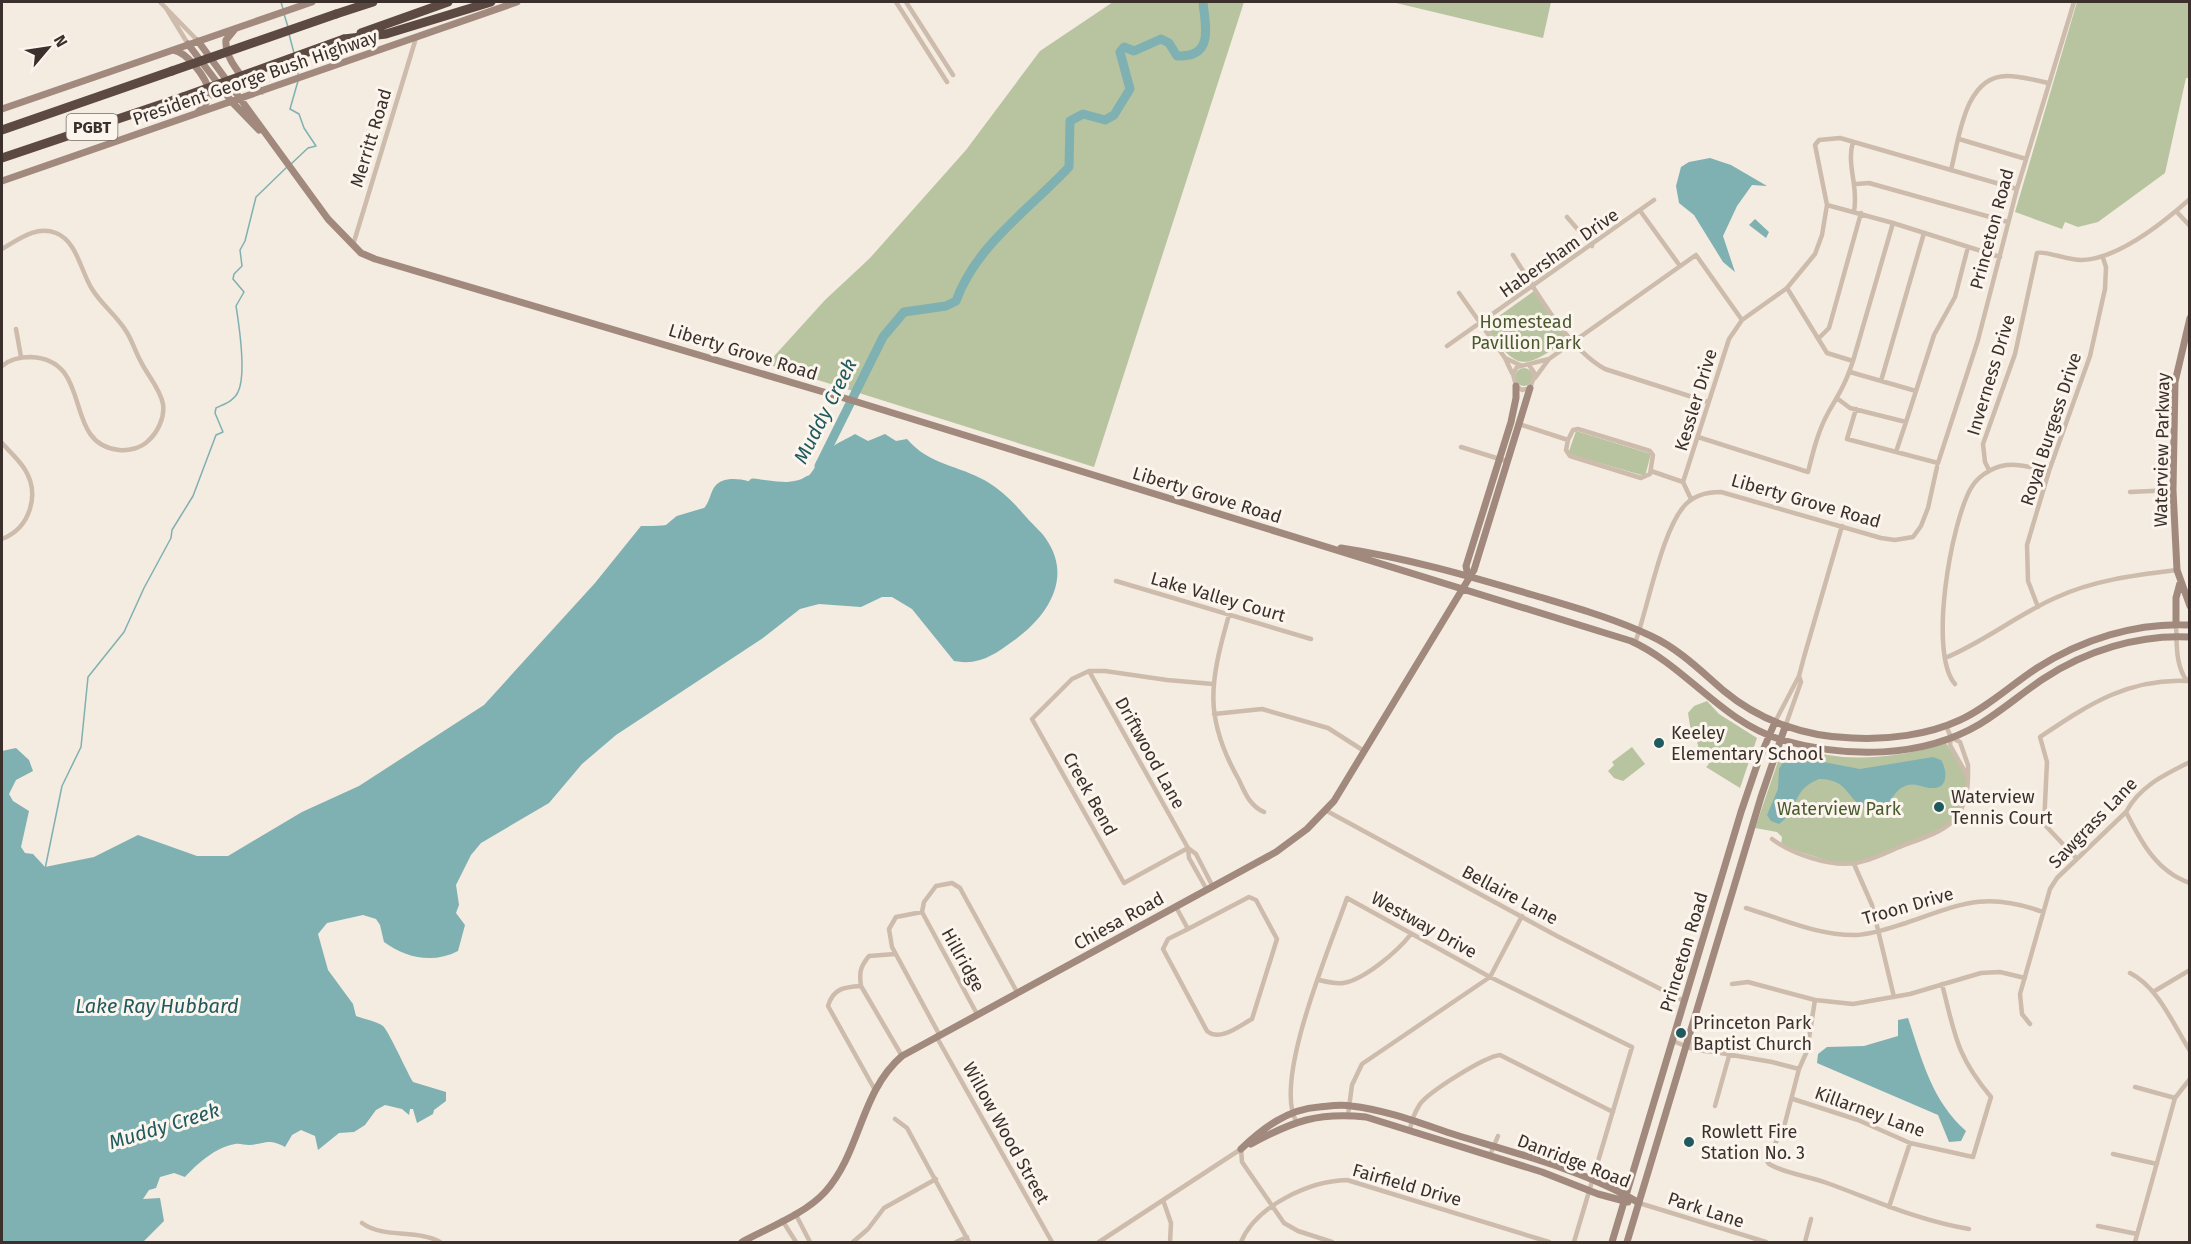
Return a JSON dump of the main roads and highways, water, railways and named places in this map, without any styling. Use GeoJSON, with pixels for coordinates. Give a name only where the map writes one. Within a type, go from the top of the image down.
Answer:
{"type":"FeatureCollection","features":[{"type":"Feature","properties":{"kind":"highway","name":"PGBT"},"geometry":{"type":"LineString","coordinates":[[2,130],[360,4],[373,2]]}},
{"type":"Feature","properties":{"kind":"highway","name":"PGBT"},"geometry":{"type":"LineString","coordinates":[[2,158],[183,97],[448,2]]}},
{"type":"Feature","properties":{"kind":"highway"},"geometry":{"type":"LineString","coordinates":[[344,39],[386,34],[491,2]]}},
{"type":"Feature","properties":{"kind":"main road"},"geometry":{"type":"LineString","coordinates":[[2,109],[312,2]]}},
{"type":"Feature","properties":{"kind":"main road","name":"President George Bush Highway"},"geometry":{"type":"LineString","coordinates":[[2,181],[517,2]]}},
{"type":"Feature","properties":{"kind":"main road"},"geometry":{"type":"LineString","coordinates":[[240,26],[226,40],[228,56],[250,84],[265,90]]}},
{"type":"Feature","properties":{"kind":"main road","name":"Liberty Grove Road"},"geometry":{"type":"LineString","coordinates":[[198,41],[242,98],[268,140],[328,219],[361,253],[389,264],[878,409],[1360,559],[1464,588],[1635,643],[1671,663],[1730,712],[1780,739],[1835,750],[1870,752],[1917,747],[1951,737],[1980,724],[2044,678],[2088,656],[2130,643],[2176,637],[2190,638]]}},
{"type":"Feature","properties":{"kind":"main road","name":"Liberty Grove Road"},"geometry":{"type":"LineString","coordinates":[[188,44],[232,102],[268,140]]}},
{"type":"Feature","properties":{"kind":"main road"},"geometry":{"type":"LineString","coordinates":[[171,50],[186,56],[206,81],[208,100],[196,114]]}},
{"type":"Feature","properties":{"kind":"main road","name":"Waterview Parkway"},"geometry":{"type":"LineString","coordinates":[[2190,318],[2175,382],[2173,490],[2177,570],[2190,606]]}},
{"type":"Feature","properties":{"kind":"main road"},"geometry":{"type":"LineString","coordinates":[[1514,423],[1516,386]]}},
{"type":"Feature","properties":{"kind":"main road"},"geometry":{"type":"LineString","coordinates":[[1514,423],[1530,388]]}},
{"type":"Feature","properties":{"kind":"main road","name":"Chiesa Road"},"geometry":{"type":"LineString","coordinates":[[742,1242],[795,1213],[825,1192],[840,1171],[882,1077],[902,1056],[1290,843],[1334,801],[1464,588],[1468,576],[1466,566],[1514,423]]}},
{"type":"Feature","properties":{"kind":"main road","name":"Liberty Grove Road"},"geometry":{"type":"LineString","coordinates":[[1324,546],[1419,561],[1600,616],[1640,631],[1681,654],[1726,693],[1785,727],[1852,738],[1891,737],[1946,726],[1978,710],[2036,668],[2075,648],[2133,628],[2190,625]]}},
{"type":"Feature","properties":{"kind":"main road","name":"Waterview Parkway"},"geometry":{"type":"LineString","coordinates":[[2176,624],[2176,598],[2180,583]]}},
{"type":"Feature","properties":{"kind":"main road","name":"Princeton Road"},"geometry":{"type":"LineString","coordinates":[[1612,1242],[1716,902],[1741,812],[1775,722]]}},
{"type":"Feature","properties":{"kind":"main road","name":"Princeton Road"},"geometry":{"type":"LineString","coordinates":[[1627,1242],[1729,903],[1785,727]]}},
{"type":"Feature","properties":{"kind":"main road"},"geometry":{"type":"LineString","coordinates":[[1716,902],[1729,903]]}},
{"type":"Feature","properties":{"kind":"main road","name":"Danridge Road"},"geometry":{"type":"LineString","coordinates":[[1241,1149],[1294,1118],[1318,1107],[1348,1105],[1411,1121],[1494,1147],[1590,1180],[1625,1198]]}},
{"type":"Feature","properties":{"kind":"main road","name":"Danridge Road"},"geometry":{"type":"LineString","coordinates":[[1294,1118],[1348,1115],[1366,1117],[1490,1155],[1590,1190],[1639,1203]]}},
{"type":"Feature","properties":{"kind":"main road"},"geometry":{"type":"LineString","coordinates":[[1644,1135],[1658,1139]]}},
{"type":"Feature","properties":{"kind":"water"},"geometry":{"type":"Polygon","coordinates":[[[1710,158],[1731,165],[1767,186],[1752,185],[1737,206],[1723,236],[1735,272],[1723,262],[1694,215],[1679,203],[1676,186],[1681,167],[1689,162],[1710,158]]]}},
{"type":"Feature","properties":{"kind":"water"},"geometry":{"type":"Polygon","coordinates":[[[1755,219],[1769,232],[1766,238],[1749,225],[1755,219]]]}},
{"type":"Feature","properties":{"kind":"water","name":"Lake Ray Hubbard"},"geometry":{"type":"Polygon","coordinates":[[[855,434],[868,441],[885,434],[896,441],[907,439],[916,448],[934,459],[992,485],[1008,498],[1041,533],[1055,556],[1056,584],[1046,609],[1027,630],[987,658],[963,662],[954,661],[912,609],[892,597],[882,597],[861,607],[819,604],[800,609],[763,638],[616,735],[582,764],[549,803],[481,843],[471,855],[456,885],[459,905],[456,913],[465,925],[458,951],[429,958],[401,952],[384,942],[380,925],[376,919],[363,915],[327,923],[318,934],[328,970],[353,1004],[356,1016],[383,1026],[413,1082],[446,1092],[446,1101],[434,1110],[433,1114],[417,1123],[413,1109],[410,1109],[409,1115],[402,1109],[385,1105],[376,1110],[365,1125],[354,1132],[339,1133],[318,1150],[315,1136],[301,1130],[292,1135],[285,1147],[270,1142],[237,1144],[221,1148],[185,1177],[174,1173],[160,1177],[156,1188],[149,1190],[143,1199],[160,1198],[164,1221],[143,1242],[2,1242],[2,751],[16,748],[29,760],[33,771],[16,780],[9,794],[13,801],[29,811],[21,847],[25,853],[33,854],[45,867],[94,857],[138,835],[197,856],[228,856],[302,812],[359,786],[484,705],[595,583],[641,526],[676,524],[692,518],[705,507],[713,489],[722,481],[740,479],[778,489],[794,488],[809,476],[831,448],[855,434]]]}},
{"type":"Feature","properties":{"kind":"water"},"geometry":{"type":"Polygon","coordinates":[[[1933,757],[1941,760],[1945,768],[1942,785],[1933,788],[1913,784],[1906,786],[1897,791],[1887,804],[1879,809],[1868,809],[1861,806],[1837,783],[1819,779],[1804,789],[1786,818],[1779,824],[1771,821],[1767,815],[1778,789],[1779,769],[1785,759],[1802,758],[1860,769],[1933,757]]]}},
{"type":"Feature","properties":{"kind":"water"},"geometry":{"type":"Polygon","coordinates":[[[1908,1018],[1936,1093],[1954,1119],[1966,1131],[1961,1141],[1949,1142],[1938,1115],[1817,1063],[1818,1054],[1827,1047],[1864,1046],[1898,1036],[1898,1020],[1908,1018]]]}},
{"type":"Feature","properties":{"kind":"waterway"},"geometry":{"type":"LineString","coordinates":[[281,2],[283,9]]}},
{"type":"Feature","properties":{"kind":"waterway","name":"Muddy Creek"},"geometry":{"type":"LineString","coordinates":[[819,466],[883,337],[904,312],[946,306],[956,301],[965,281],[990,245],[1069,167],[1070,121],[1083,114],[1105,120],[1114,115],[1130,89],[1120,52],[1124,47],[1134,51],[1161,39],[1169,43],[1177,56],[1197,52],[1202,46],[1206,30],[1203,2]]}},
{"type":"Feature","properties":{"kind":"waterway"},"geometry":{"type":"LineString","coordinates":[[284,14],[288,27]]}},
{"type":"Feature","properties":{"kind":"waterway"},"geometry":{"type":"LineString","coordinates":[[289,34],[294,53]]}},
{"type":"Feature","properties":{"kind":"waterway"},"geometry":{"type":"LineString","coordinates":[[296,61],[298,74]]}},
{"type":"Feature","properties":{"kind":"waterway"},"geometry":{"type":"LineString","coordinates":[[291,164],[308,148],[316,146],[304,128],[299,114],[290,109],[298,81]]}},
{"type":"Feature","properties":{"kind":"waterway"},"geometry":{"type":"LineString","coordinates":[[45,869],[62,786],[81,747],[88,677],[124,632],[171,538],[172,530],[193,496],[216,435],[223,432],[215,413],[216,408],[231,400],[241,384],[242,362],[236,306],[244,292],[233,279],[234,274],[242,266],[240,250],[245,241],[256,197],[287,167]]}},
{"type":"Feature","properties":{"kind":"waterway","name":"Muddy Creek"},"geometry":{"type":"LineString","coordinates":[[753,483],[789,486],[809,480]]}},
{"type":"Feature","properties":{"kind":"waterway","name":"Muddy Creek"},"geometry":{"type":"LineString","coordinates":[[667,535],[667,530],[679,520],[706,512]]}},
{"type":"Feature","properties":{"kind":"place","name":"Keeley Elementary School"},"geometry":{"type":"Point","coordinates":[1659,743]}},
{"type":"Feature","properties":{"kind":"place","name":"Waterview Tennis Court"},"geometry":{"type":"Point","coordinates":[1939,807]}},
{"type":"Feature","properties":{"kind":"place","name":"Princeton Park Baptist Church"},"geometry":{"type":"Point","coordinates":[1681,1033]}},
{"type":"Feature","properties":{"kind":"place","name":"Rowlett Fire Station No. 3"},"geometry":{"type":"Point","coordinates":[1689,1142]}},
{"type":"Feature","properties":{"kind":"park label","name":"Homestead Pavillion Park"},"geometry":{"type":"Point","coordinates":[1526,332]}},
{"type":"Feature","properties":{"kind":"park label","name":"Waterview Park"},"geometry":{"type":"Point","coordinates":[1839,809]}}]}
